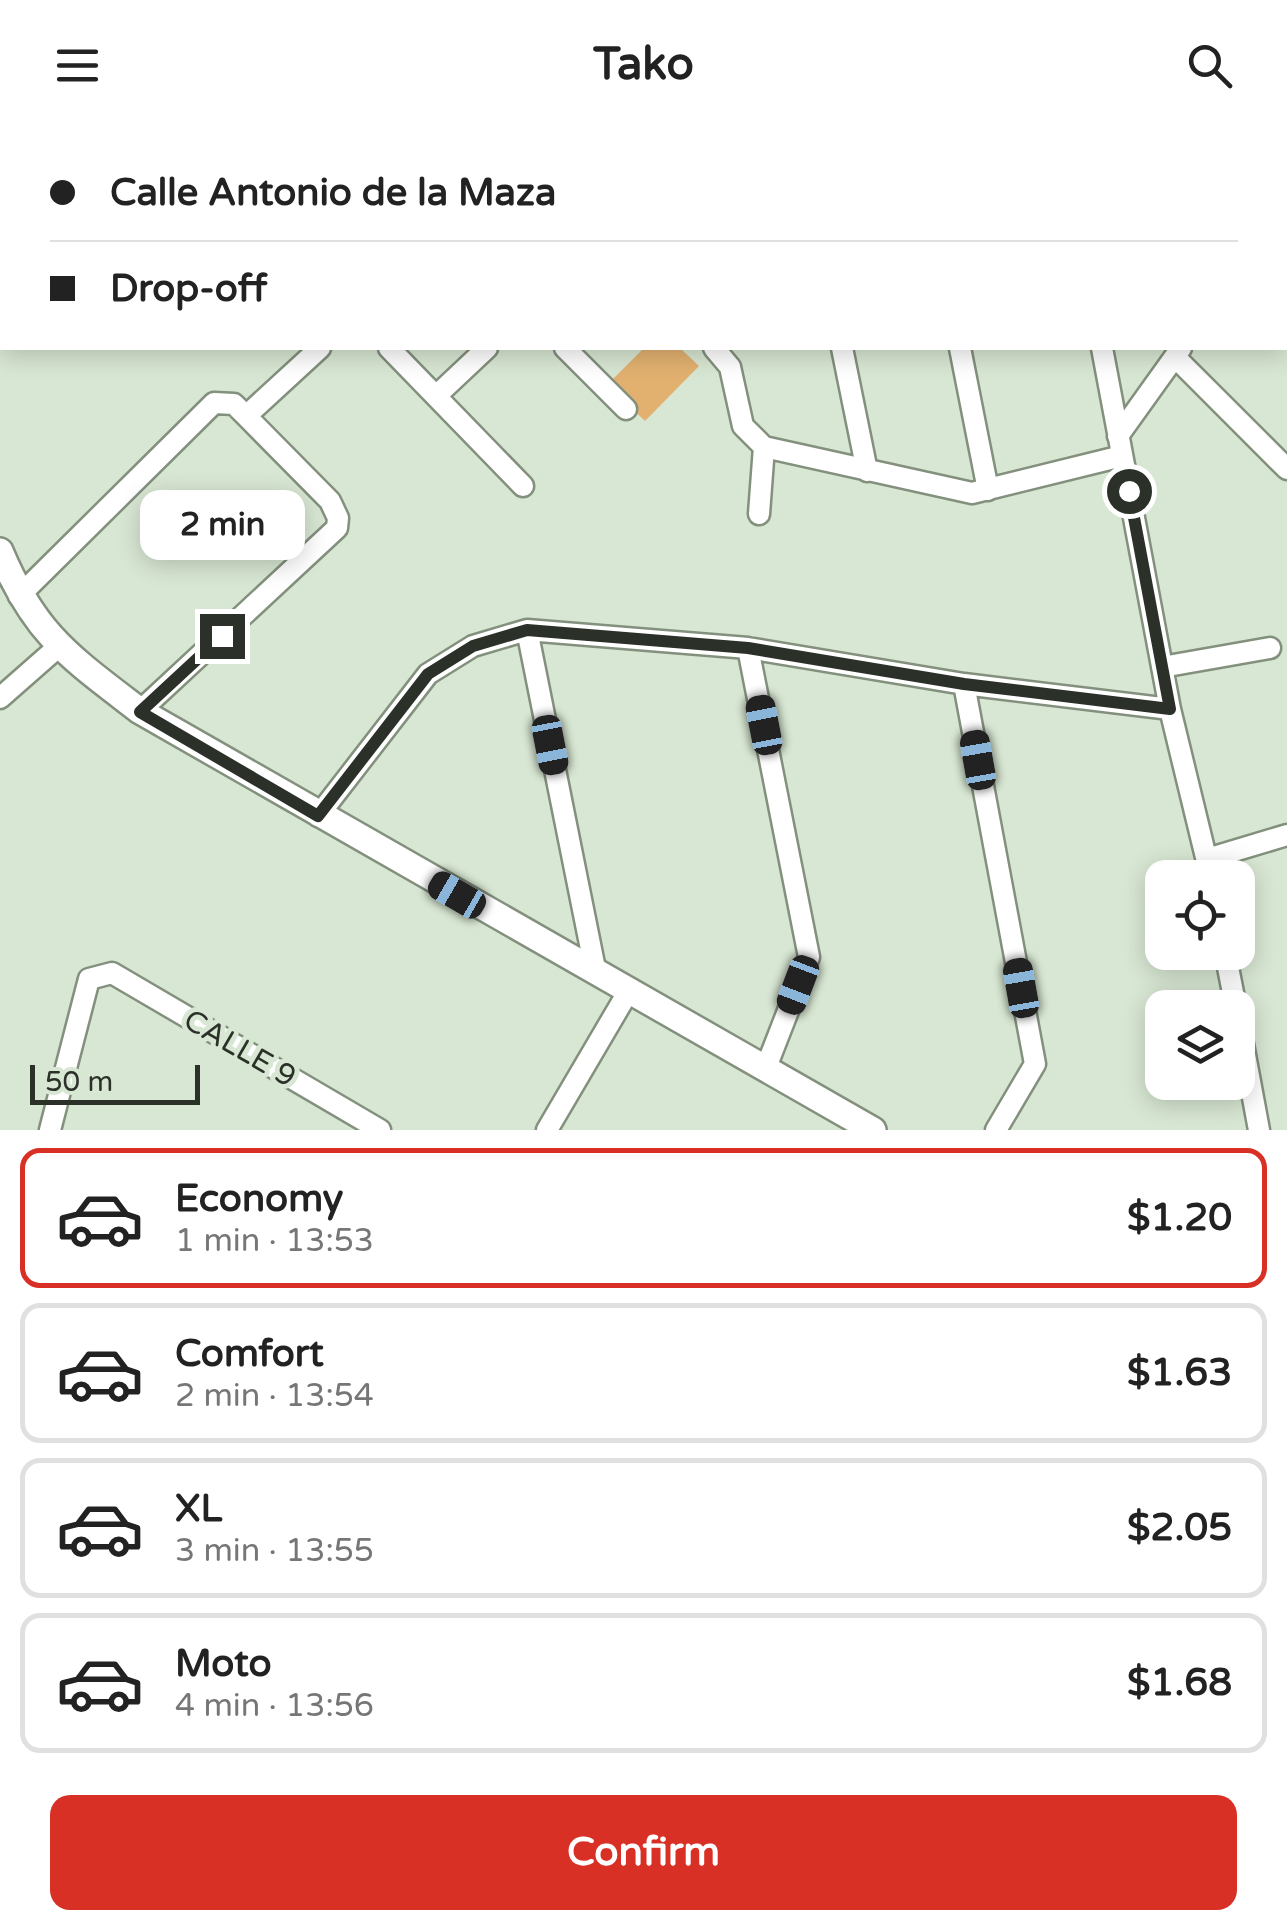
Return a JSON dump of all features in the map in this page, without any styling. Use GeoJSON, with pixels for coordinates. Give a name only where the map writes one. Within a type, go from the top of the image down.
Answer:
{"type":"FeatureCollection","features":[{"type":"Feature","properties":{"kind":"street"},"geometry":{"type":"LineString","coordinates":[[246,416],[318,350]]}},
{"type":"Feature","properties":{"kind":"street"},"geometry":{"type":"LineString","coordinates":[[390,350],[523,486]]}},
{"type":"Feature","properties":{"kind":"street"},"geometry":{"type":"LineString","coordinates":[[436,396],[485,350]]}},
{"type":"Feature","properties":{"kind":"street"},"geometry":{"type":"LineString","coordinates":[[567,350],[626,410]]}},
{"type":"Feature","properties":{"kind":"street"},"geometry":{"type":"LineString","coordinates":[[716,350],[730,367],[742,426],[764,447],[953,491],[988,490],[1120,446],[1178,352],[1287,469]]}},
{"type":"Feature","properties":{"kind":"street"},"geometry":{"type":"LineString","coordinates":[[842,350],[868,471]]}},
{"type":"Feature","properties":{"kind":"street"},"geometry":{"type":"LineString","coordinates":[[960,350],[988,490]]}},
{"type":"Feature","properties":{"kind":"street"},"geometry":{"type":"LineString","coordinates":[[1102,350],[1170,709],[1207,860]]}},
{"type":"Feature","properties":{"kind":"street"},"geometry":{"type":"LineString","coordinates":[[19,596],[214,404],[234,404],[330,500],[338,518],[337,528],[140,712]]}},
{"type":"Feature","properties":{"kind":"street"},"geometry":{"type":"LineString","coordinates":[[759,514],[764,447]]}},
{"type":"Feature","properties":{"kind":"street"},"geometry":{"type":"LineString","coordinates":[[0,550],[19,596],[58,648],[140,712],[874,1130]]}},
{"type":"Feature","properties":{"kind":"street"},"geometry":{"type":"LineString","coordinates":[[318,816],[428,674],[473,646],[527,630],[748,648],[964,684],[1170,709]]}},
{"type":"Feature","properties":{"kind":"street"},"geometry":{"type":"LineString","coordinates":[[527,630],[596,974]]}},
{"type":"Feature","properties":{"kind":"street"},"geometry":{"type":"LineString","coordinates":[[0,698],[58,648]]}},
{"type":"Feature","properties":{"kind":"street"},"geometry":{"type":"LineString","coordinates":[[748,648],[809,957],[766,1070]]}},
{"type":"Feature","properties":{"kind":"street"},"geometry":{"type":"LineString","coordinates":[[1162,667],[1270,648]]}},
{"type":"Feature","properties":{"kind":"street"},"geometry":{"type":"LineString","coordinates":[[964,684],[1035,1064],[996,1130]]}},
{"type":"Feature","properties":{"kind":"street"},"geometry":{"type":"LineString","coordinates":[[1228,860],[1287,835]]}},
{"type":"Feature","properties":{"kind":"street","name":"CALLE 9"},"geometry":{"type":"LineString","coordinates":[[50,1130],[89,978],[98,973],[112,973],[380,1130]]}},
{"type":"Feature","properties":{"kind":"street"},"geometry":{"type":"LineString","coordinates":[[548,1130],[628,992]]}},
{"type":"Feature","properties":{"kind":"street"},"geometry":{"type":"LineString","coordinates":[[1253,1100],[1259,1130]]}},
{"type":"Feature","properties":{"kind":"shaded area"},"geometry":{"type":"Polygon","coordinates":[[[642,350],[682,350],[699,366],[645,421],[607,385],[642,350]]]}},
{"type":"Feature","properties":{"kind":"route"},"geometry":{"type":"LineString","coordinates":[[222,636],[140,712],[318,816],[428,674],[473,646],[527,630],[748,648],[964,684],[1170,709],[1129,491]]}}]}
